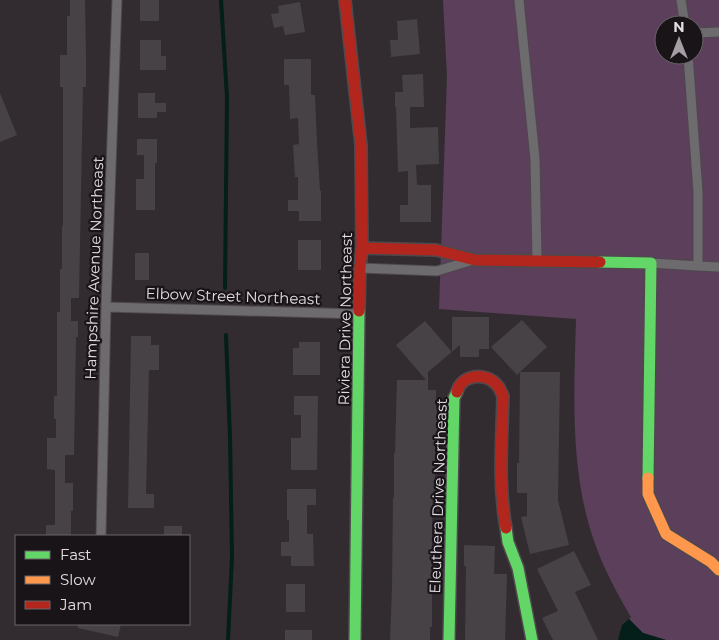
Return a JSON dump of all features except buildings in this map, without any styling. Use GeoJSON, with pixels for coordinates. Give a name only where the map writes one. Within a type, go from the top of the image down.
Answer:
{"type":"FeatureCollection","features":[{"type":"Feature","properties":{"kind":"street","name":"Hampshire Avenue Northeast"},"geometry":{"type":"LineString","coordinates":[[101,535],[106,307],[117,0]]}},
{"type":"Feature","properties":{"kind":"street","name":"Riviera Drive Northeast"},"geometry":{"type":"LineString","coordinates":[[345,0],[361,145],[362,248],[360,268],[355,640]]}},
{"type":"Feature","properties":{"kind":"street"},"geometry":{"type":"LineString","coordinates":[[519,0],[535,159],[538,260]]}},
{"type":"Feature","properties":{"kind":"street"},"geometry":{"type":"LineString","coordinates":[[681,0],[683,15]]}},
{"type":"Feature","properties":{"kind":"street"},"geometry":{"type":"LineString","coordinates":[[704,33],[719,32]]}},
{"type":"Feature","properties":{"kind":"street"},"geometry":{"type":"LineString","coordinates":[[689,65],[698,192],[698,266]]}},
{"type":"Feature","properties":{"kind":"street"},"geometry":{"type":"LineString","coordinates":[[362,248],[436,250],[475,260],[651,263],[719,267]]}},
{"type":"Feature","properties":{"kind":"street"},"geometry":{"type":"LineString","coordinates":[[360,268],[437,271],[475,260]]}},
{"type":"Feature","properties":{"kind":"street"},"geometry":{"type":"LineString","coordinates":[[651,263],[648,494],[666,534],[711,562],[719,570]]}},
{"type":"Feature","properties":{"kind":"street","name":"Elbow Street Northeast"},"geometry":{"type":"LineString","coordinates":[[106,307],[360,314]]}},
{"type":"Feature","properties":{"kind":"street","name":"Eleuthera Drive Northeast"},"geometry":{"type":"LineString","coordinates":[[449,640],[454,398],[459,386],[467,379],[480,376],[498,386],[503,396],[500,481],[503,512],[508,542],[518,568],[532,640]]}},
{"type":"Feature","properties":{"kind":"shaded area"},"geometry":{"type":"Polygon","coordinates":[[[443,0],[719,0],[719,640],[666,640],[643,633],[629,619],[631,617],[604,567],[588,521],[578,464],[574,406],[576,319],[439,309],[447,76],[443,0]]]}},
{"type":"Feature","properties":{"kind":"shaded area"},"geometry":{"type":"Polygon","coordinates":[[[629,619],[643,633],[666,640],[618,640],[622,625],[629,619]]]}},
{"type":"Feature","properties":{"kind":"waterway"},"geometry":{"type":"LineString","coordinates":[[221,0],[227,97],[225,288]]}},
{"type":"Feature","properties":{"kind":"waterway"},"geometry":{"type":"LineString","coordinates":[[226,335],[232,557],[228,640]]}},
{"type":"Feature","properties":{"kind":"traffic: fast"},"geometry":{"type":"LineString","coordinates":[[600,262],[651,263],[648,478]]}},
{"type":"Feature","properties":{"kind":"traffic: fast"},"geometry":{"type":"LineString","coordinates":[[355,640],[359,311]]}},
{"type":"Feature","properties":{"kind":"traffic: fast"},"geometry":{"type":"LineString","coordinates":[[449,640],[454,398],[457,392]]}},
{"type":"Feature","properties":{"kind":"traffic: fast"},"geometry":{"type":"LineString","coordinates":[[506,528],[508,542],[518,568],[532,640]]}},
{"type":"Feature","properties":{"kind":"traffic: slow"},"geometry":{"type":"LineString","coordinates":[[648,478],[648,494],[666,534],[711,562],[719,570]]}},
{"type":"Feature","properties":{"kind":"traffic: jam"},"geometry":{"type":"LineString","coordinates":[[345,0],[361,145],[362,248],[359,311]]}},
{"type":"Feature","properties":{"kind":"traffic: jam"},"geometry":{"type":"LineString","coordinates":[[362,248],[436,250],[475,260],[600,262]]}},
{"type":"Feature","properties":{"kind":"traffic: jam"},"geometry":{"type":"LineString","coordinates":[[457,392],[463,382],[474,377],[480,377],[492,381],[498,386],[503,396],[501,478],[506,528]]}}]}
